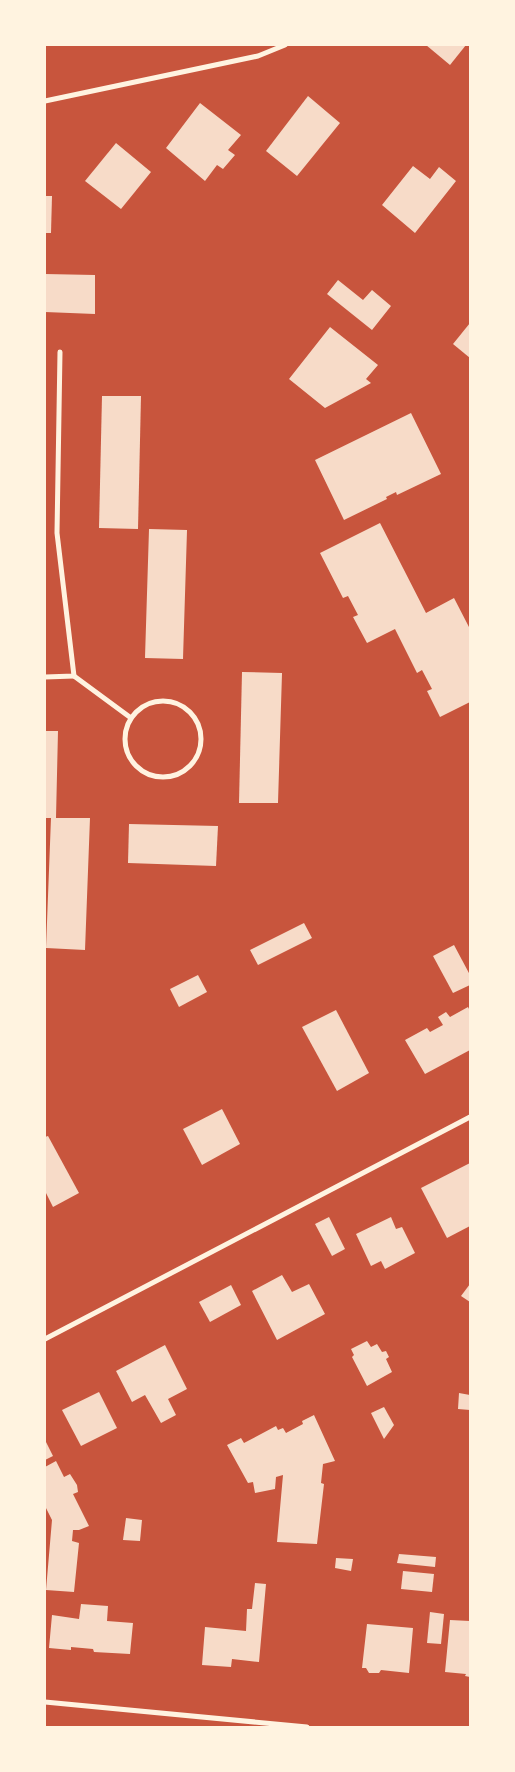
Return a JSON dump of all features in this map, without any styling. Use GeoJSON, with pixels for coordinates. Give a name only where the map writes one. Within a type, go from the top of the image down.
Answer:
{"type":"FeatureCollection","features":[{"type":"Feature","properties":{"kind":"street"},"geometry":{"type":"LineString","coordinates":[[45,100],[258,56],[285,45]]}},
{"type":"Feature","properties":{"kind":"street"},"geometry":{"type":"LineString","coordinates":[[60,352],[57,533],[74,676]]}},
{"type":"Feature","properties":{"kind":"street"},"geometry":{"type":"LineString","coordinates":[[45,677],[74,676],[132,718]]}},
{"type":"Feature","properties":{"kind":"street"},"geometry":{"type":"LineString","coordinates":[[166,702],[178,705],[194,718],[201,736],[200,749],[195,761],[186,770],[174,776],[160,778],[148,774],[137,767],[129,756],[125,743],[126,730],[132,718],[141,708],[153,703],[166,702]]}},
{"type":"Feature","properties":{"kind":"street"},"geometry":{"type":"LineString","coordinates":[[45,1339],[470,1117]]}},
{"type":"Feature","properties":{"kind":"street"},"geometry":{"type":"LineString","coordinates":[[45,1702],[307,1727]]}},
{"type":"Feature","properties":{"kind":"building"},"geometry":{"type":"Polygon","coordinates":[[[426,45],[466,45],[450,65],[426,45]]]}},
{"type":"Feature","properties":{"kind":"building"},"geometry":{"type":"Polygon","coordinates":[[[308,96],[340,123],[297,176],[266,151],[308,96]]]}},
{"type":"Feature","properties":{"kind":"building"},"geometry":{"type":"Polygon","coordinates":[[[200,103],[241,135],[228,150],[235,155],[223,169],[217,165],[205,181],[166,148],[200,103]]]}},
{"type":"Feature","properties":{"kind":"building"},"geometry":{"type":"Polygon","coordinates":[[[116,143],[151,172],[121,209],[85,181],[116,143]]]}},
{"type":"Feature","properties":{"kind":"building"},"geometry":{"type":"Polygon","coordinates":[[[413,166],[430,179],[439,167],[456,181],[415,233],[382,205],[413,166]]]}},
{"type":"Feature","properties":{"kind":"building"},"geometry":{"type":"Polygon","coordinates":[[[45,196],[52,196],[51,233],[45,233],[45,196]]]}},
{"type":"Feature","properties":{"kind":"building"},"geometry":{"type":"Polygon","coordinates":[[[45,274],[95,275],[95,314],[45,312],[45,274]]]}},
{"type":"Feature","properties":{"kind":"building"},"geometry":{"type":"Polygon","coordinates":[[[338,280],[363,300],[372,290],[391,306],[372,330],[327,294],[338,280]]]}},
{"type":"Feature","properties":{"kind":"building"},"geometry":{"type":"Polygon","coordinates":[[[470,323],[470,358],[453,344],[470,323]]]}},
{"type":"Feature","properties":{"kind":"building"},"geometry":{"type":"Polygon","coordinates":[[[330,327],[378,365],[366,379],[371,383],[325,408],[289,379],[330,327]]]}},
{"type":"Feature","properties":{"kind":"building"},"geometry":{"type":"Polygon","coordinates":[[[102,396],[141,396],[138,529],[99,528],[102,396]]]}},
{"type":"Feature","properties":{"kind":"building"},"geometry":{"type":"Polygon","coordinates":[[[411,413],[441,474],[397,495],[396,492],[386,497],[387,499],[344,520],[315,460],[411,413]]]}},
{"type":"Feature","properties":{"kind":"building"},"geometry":{"type":"Polygon","coordinates":[[[380,523],[426,613],[454,598],[470,629],[470,702],[440,717],[427,691],[432,689],[422,670],[417,673],[395,629],[367,643],[353,617],[358,615],[348,596],[343,598],[320,553],[380,523]]]}},
{"type":"Feature","properties":{"kind":"building"},"geometry":{"type":"Polygon","coordinates":[[[149,529],[187,530],[183,659],[145,658],[149,529]]]}},
{"type":"Feature","properties":{"kind":"building"},"geometry":{"type":"Polygon","coordinates":[[[242,672],[282,673],[278,803],[239,803],[242,672]]]}},
{"type":"Feature","properties":{"kind":"building"},"geometry":{"type":"Polygon","coordinates":[[[45,731],[58,731],[56,818],[90,818],[85,950],[46,948],[51,818],[45,818],[45,731]]]}},
{"type":"Feature","properties":{"kind":"building"},"geometry":{"type":"Polygon","coordinates":[[[129,824],[218,826],[216,866],[128,863],[129,824]]]}},
{"type":"Feature","properties":{"kind":"building"},"geometry":{"type":"Polygon","coordinates":[[[304,923],[312,938],[258,965],[250,950],[304,923]]]}},
{"type":"Feature","properties":{"kind":"building"},"geometry":{"type":"Polygon","coordinates":[[[454,945],[470,975],[470,985],[453,993],[433,956],[454,945]]]}},
{"type":"Feature","properties":{"kind":"building"},"geometry":{"type":"Polygon","coordinates":[[[198,975],[207,992],[179,1007],[170,989],[198,975]]]}},
{"type":"Feature","properties":{"kind":"building"},"geometry":{"type":"Polygon","coordinates":[[[468,1007],[470,1011],[470,1050],[425,1074],[405,1040],[427,1028],[430,1032],[443,1025],[438,1017],[446,1012],[450,1017],[468,1007]]]}},
{"type":"Feature","properties":{"kind":"building"},"geometry":{"type":"Polygon","coordinates":[[[336,1010],[369,1073],[337,1091],[302,1027],[336,1010]]]}},
{"type":"Feature","properties":{"kind":"building"},"geometry":{"type":"Polygon","coordinates":[[[222,1109],[240,1144],[202,1165],[183,1129],[222,1109]]]}},
{"type":"Feature","properties":{"kind":"building"},"geometry":{"type":"Polygon","coordinates":[[[48,1136],[79,1193],[53,1207],[45,1191],[45,1137],[48,1136]]]}},
{"type":"Feature","properties":{"kind":"building"},"geometry":{"type":"Polygon","coordinates":[[[470,1163],[470,1226],[447,1238],[421,1188],[470,1163]]]}},
{"type":"Feature","properties":{"kind":"building"},"geometry":{"type":"Polygon","coordinates":[[[329,1217],[345,1249],[332,1256],[315,1224],[329,1217]]]}},
{"type":"Feature","properties":{"kind":"building"},"geometry":{"type":"Polygon","coordinates":[[[391,1217],[396,1229],[402,1227],[415,1253],[385,1269],[381,1261],[371,1266],[356,1234],[391,1217]]]}},
{"type":"Feature","properties":{"kind":"building"},"geometry":{"type":"Polygon","coordinates":[[[282,1275],[292,1292],[309,1284],[325,1314],[277,1340],[252,1291],[282,1275]]]}},
{"type":"Feature","properties":{"kind":"building"},"geometry":{"type":"Polygon","coordinates":[[[470,1284],[470,1302],[461,1296],[470,1284]]]}},
{"type":"Feature","properties":{"kind":"building"},"geometry":{"type":"Polygon","coordinates":[[[231,1285],[241,1305],[210,1322],[199,1302],[231,1285]]]}},
{"type":"Feature","properties":{"kind":"building"},"geometry":{"type":"Polygon","coordinates":[[[367,1341],[371,1347],[377,1344],[382,1352],[386,1351],[389,1357],[386,1359],[392,1372],[367,1386],[352,1357],[354,1355],[351,1349],[367,1341]]]}},
{"type":"Feature","properties":{"kind":"building"},"geometry":{"type":"Polygon","coordinates":[[[165,1345],[187,1389],[168,1399],[176,1415],[161,1423],[145,1395],[132,1402],[116,1371],[165,1345]]]}},
{"type":"Feature","properties":{"kind":"building"},"geometry":{"type":"Polygon","coordinates":[[[99,1392],[117,1428],[81,1446],[62,1410],[99,1392]]]}},
{"type":"Feature","properties":{"kind":"building"},"geometry":{"type":"Polygon","coordinates":[[[459,1393],[470,1395],[470,1410],[458,1409],[459,1393]]]}},
{"type":"Feature","properties":{"kind":"building"},"geometry":{"type":"Polygon","coordinates":[[[384,1407],[394,1425],[384,1439],[371,1413],[384,1407]]]}},
{"type":"Feature","properties":{"kind":"building"},"geometry":{"type":"Polygon","coordinates":[[[314,1415],[335,1461],[323,1464],[321,1483],[324,1484],[317,1544],[277,1542],[283,1475],[276,1477],[275,1489],[255,1493],[253,1482],[248,1483],[227,1445],[241,1438],[244,1443],[276,1426],[278,1430],[283,1428],[286,1433],[303,1424],[302,1421],[314,1415]]]}},
{"type":"Feature","properties":{"kind":"building"},"geometry":{"type":"Polygon","coordinates":[[[45,1440],[53,1456],[45,1460],[45,1440]]]}},
{"type":"Feature","properties":{"kind":"building"},"geometry":{"type":"Polygon","coordinates":[[[56,1461],[64,1477],[70,1474],[77,1485],[78,1492],[73,1494],[89,1526],[73,1530],[72,1541],[79,1543],[74,1592],[46,1590],[52,1520],[45,1506],[45,1467],[56,1461]]]}},
{"type":"Feature","properties":{"kind":"building"},"geometry":{"type":"Polygon","coordinates":[[[126,1518],[142,1520],[140,1541],[123,1540],[126,1518]]]}},
{"type":"Feature","properties":{"kind":"building"},"geometry":{"type":"Polygon","coordinates":[[[399,1554],[436,1557],[435,1567],[397,1563],[399,1554]]]}},
{"type":"Feature","properties":{"kind":"building"},"geometry":{"type":"Polygon","coordinates":[[[336,1558],[353,1559],[351,1571],[335,1568],[336,1558]]]}},
{"type":"Feature","properties":{"kind":"building"},"geometry":{"type":"Polygon","coordinates":[[[403,1571],[434,1574],[432,1592],[401,1589],[403,1571]]]}},
{"type":"Feature","properties":{"kind":"building"},"geometry":{"type":"Polygon","coordinates":[[[255,1583],[266,1584],[259,1662],[232,1659],[231,1667],[202,1665],[205,1627],[246,1631],[247,1609],[252,1609],[255,1583]]]}},
{"type":"Feature","properties":{"kind":"building"},"geometry":{"type":"Polygon","coordinates":[[[81,1604],[108,1606],[107,1621],[133,1623],[130,1654],[94,1652],[93,1649],[71,1647],[71,1650],[49,1648],[52,1615],[79,1619],[81,1604]]]}},
{"type":"Feature","properties":{"kind":"building"},"geometry":{"type":"Polygon","coordinates":[[[430,1612],[444,1614],[441,1644],[427,1643],[430,1612]]]}},
{"type":"Feature","properties":{"kind":"building"},"geometry":{"type":"Polygon","coordinates":[[[450,1620],[470,1621],[470,1677],[465,1676],[466,1674],[445,1672],[450,1620]]]}},
{"type":"Feature","properties":{"kind":"building"},"geometry":{"type":"Polygon","coordinates":[[[367,1624],[413,1628],[409,1673],[381,1670],[379,1673],[369,1673],[366,1668],[362,1668],[367,1624]]]}}]}
